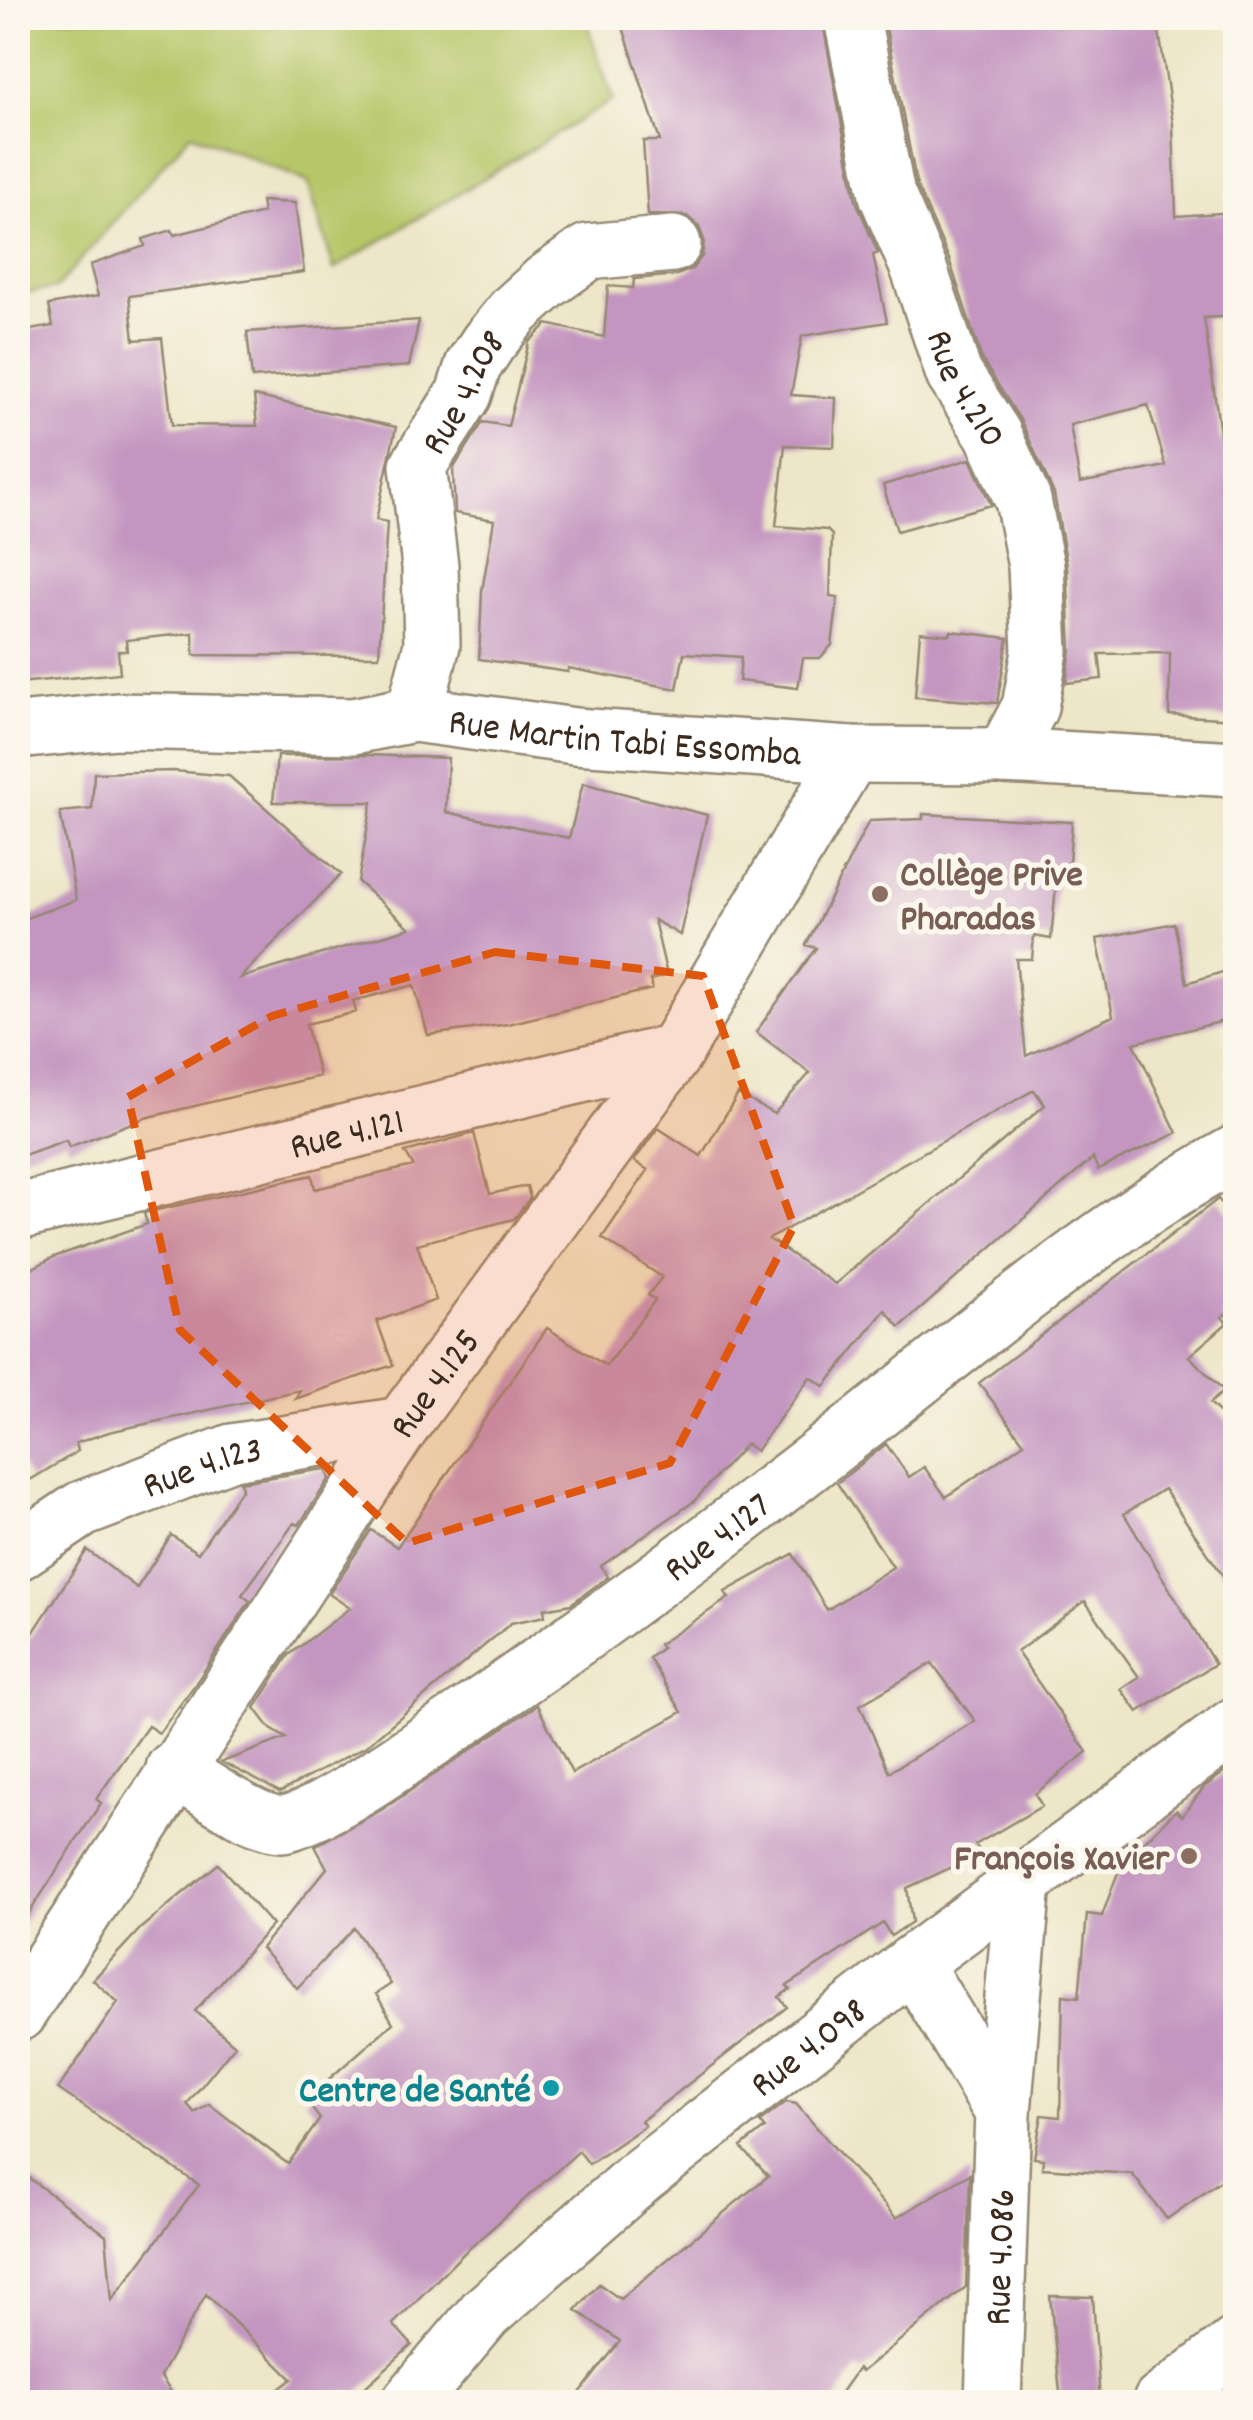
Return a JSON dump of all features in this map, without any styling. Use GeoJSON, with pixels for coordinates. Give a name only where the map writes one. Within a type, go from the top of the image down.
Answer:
{"type":"FeatureCollection","features":[{"type":"Feature","properties":{"kind":"street","name":"Rue 4.210"},"geometry":{"type":"LineString","coordinates":[[852,18],[887,195],[919,269],[954,374],[993,434],[1023,500],[1036,566],[1040,650],[1030,707],[1004,756]]}},
{"type":"Feature","properties":{"kind":"street","name":"Rue 4.208"},"geometry":{"type":"LineString","coordinates":[[414,714],[432,644],[430,566],[418,466],[464,394],[473,366],[514,310],[588,252],[673,244]]}},
{"type":"Feature","properties":{"kind":"street","name":"Rue Martin Tabi Essomba"},"geometry":{"type":"LineString","coordinates":[[18,731],[118,722],[353,726],[414,714],[575,736],[851,754],[1004,756],[1236,769]]}},
{"type":"Feature","properties":{"kind":"street","name":"Rue 4.125"},"geometry":{"type":"LineString","coordinates":[[18,2013],[402,1425],[676,1052],[851,754]]}},
{"type":"Feature","properties":{"kind":"street","name":"Rue 4.121"},"geometry":{"type":"LineString","coordinates":[[18,1212],[676,1052]]}},
{"type":"Feature","properties":{"kind":"street","name":"Rue 4.127"},"geometry":{"type":"LineString","coordinates":[[174,1770],[264,1821],[298,1820],[400,1760],[568,1647],[766,1499],[1080,1252],[1174,1187],[1236,1153]]}},
{"type":"Feature","properties":{"kind":"street","name":"Rue 4.123"},"geometry":{"type":"LineString","coordinates":[[18,1552],[82,1509],[232,1452],[402,1425]]}},
{"type":"Feature","properties":{"kind":"street","name":"Rue 4.098"},"geometry":{"type":"LineString","coordinates":[[410,2402],[485,2313],[561,2243],[913,1962],[1236,1726]]}},
{"type":"Feature","properties":{"kind":"street","name":"Rue 4.086"},"geometry":{"type":"LineString","coordinates":[[994,2402],[1003,2112],[1023,1883]]}},
{"type":"Feature","properties":{"kind":"street"},"geometry":{"type":"LineString","coordinates":[[913,1962],[1003,2112]]}},
{"type":"Feature","properties":{"kind":"street"},"geometry":{"type":"LineString","coordinates":[[1161,2402],[1236,2345]]}},
{"type":"Feature","properties":{"kind":"highlighted area"},"geometry":{"type":"Polygon","coordinates":[[[495,952],[703,976],[794,1226],[670,1463],[407,1543],[180,1330],[128,1097],[272,1016],[495,952]]]}},
{"type":"Feature","properties":{"kind":"green space"},"geometry":{"type":"Polygon","coordinates":[[[18,18],[585,18],[613,100],[334,269],[308,182],[191,133],[56,288],[18,294],[18,18]]]}},
{"type":"Feature","properties":{"kind":"building"},"geometry":{"type":"Polygon","coordinates":[[[620,18],[822,18],[856,201],[878,253],[873,255],[887,322],[802,336],[791,395],[836,398],[834,447],[785,445],[776,526],[827,530],[832,535],[830,597],[838,598],[832,645],[820,658],[803,658],[798,688],[739,681],[741,657],[684,653],[677,689],[568,668],[568,672],[479,659],[482,591],[494,520],[455,513],[453,469],[483,422],[508,426],[529,342],[547,324],[604,337],[608,286],[633,288],[634,279],[677,275],[692,269],[702,256],[704,240],[699,227],[687,216],[648,215],[643,141],[660,141],[620,18]]]}},
{"type":"Feature","properties":{"kind":"building"},"geometry":{"type":"Polygon","coordinates":[[[884,18],[1157,18],[1173,124],[1176,216],[1236,212],[1236,316],[1204,318],[1221,441],[1236,438],[1236,719],[1169,715],[1170,653],[1099,654],[1102,679],[1066,683],[1071,650],[1067,565],[1054,494],[1021,421],[982,360],[949,259],[917,186],[884,18]],[[1148,405],[1070,425],[1080,483],[1166,466],[1148,405]]]}},
{"type":"Feature","properties":{"kind":"building"},"geometry":{"type":"Polygon","coordinates":[[[261,201],[295,203],[304,272],[129,296],[134,340],[162,338],[172,425],[257,426],[254,396],[396,427],[376,520],[387,522],[379,656],[194,655],[193,633],[126,640],[127,651],[118,651],[120,673],[18,683],[18,332],[53,326],[49,305],[98,296],[90,265],[145,246],[143,239],[172,230],[174,235],[263,213],[261,201]]]}},
{"type":"Feature","properties":{"kind":"building"},"geometry":{"type":"Polygon","coordinates":[[[419,320],[409,366],[252,378],[247,332],[419,320]]]}},
{"type":"Feature","properties":{"kind":"building"},"geometry":{"type":"Polygon","coordinates":[[[970,459],[991,505],[897,531],[883,485],[970,459]]]}},
{"type":"Feature","properties":{"kind":"building"},"geometry":{"type":"Polygon","coordinates":[[[951,631],[1008,638],[997,703],[915,697],[920,632],[950,635],[951,631]]]}},
{"type":"Feature","properties":{"kind":"building"},"geometry":{"type":"Polygon","coordinates":[[[277,756],[448,758],[446,812],[569,838],[583,783],[707,815],[680,935],[654,920],[667,975],[650,980],[652,989],[508,1024],[428,1035],[414,985],[353,1001],[356,1012],[306,1024],[319,1076],[145,1118],[69,1147],[66,1140],[18,1157],[18,921],[76,900],[60,812],[92,809],[94,773],[174,771],[229,776],[341,874],[240,978],[410,928],[358,882],[372,802],[273,802],[277,756]]]}},
{"type":"Feature","properties":{"kind":"building"},"geometry":{"type":"Polygon","coordinates":[[[923,814],[1072,822],[1068,876],[1057,876],[1051,939],[1034,936],[1032,959],[1016,959],[1026,1056],[1113,1016],[1097,939],[1174,923],[1187,983],[1236,968],[1236,1018],[1134,1043],[1177,1133],[1098,1170],[1093,1158],[900,1327],[885,1310],[825,1386],[810,1377],[756,1451],[746,1444],[693,1502],[601,1566],[608,1577],[571,1604],[544,1609],[545,1616],[511,1623],[366,1746],[280,1792],[222,1762],[286,1738],[271,1729],[255,1708],[289,1655],[350,1608],[329,1594],[371,1530],[397,1547],[547,1328],[606,1366],[655,1300],[648,1295],[662,1277],[602,1238],[648,1170],[634,1161],[658,1128],[701,1156],[738,1094],[774,1114],[810,1073],[756,1032],[816,948],[806,945],[869,821],[923,819],[923,814]],[[1034,1090],[769,1239],[835,1284],[1045,1105],[1034,1090]]]}},
{"type":"Feature","properties":{"kind":"building"},"geometry":{"type":"Polygon","coordinates":[[[474,1133],[490,1194],[527,1186],[530,1198],[514,1219],[417,1244],[436,1300],[377,1321],[393,1365],[295,1399],[300,1390],[109,1432],[76,1443],[78,1451],[30,1480],[18,1459],[18,1276],[54,1257],[147,1224],[144,1213],[312,1175],[315,1189],[413,1166],[405,1152],[474,1133]]]}},
{"type":"Feature","properties":{"kind":"building"},"geometry":{"type":"Polygon","coordinates":[[[1218,1199],[1236,1220],[1236,1307],[1222,1317],[1227,1323],[1189,1356],[1224,1391],[1210,1403],[1236,1429],[1236,1595],[1164,1489],[1124,1514],[1215,1664],[1138,1712],[1121,1689],[1139,1677],[1085,1601],[1017,1652],[1087,1752],[1035,1794],[1042,1806],[975,1845],[982,1853],[907,1888],[912,1922],[891,1936],[883,1923],[787,1986],[790,1989],[779,1997],[787,2007],[641,2121],[645,2126],[589,2164],[579,2151],[463,2254],[393,2324],[412,2345],[353,2398],[346,2391],[331,2402],[262,2402],[292,2379],[206,2294],[160,2376],[178,2402],[18,2402],[18,2170],[106,2235],[112,2300],[199,2185],[58,2089],[118,2002],[93,1980],[141,1928],[218,1864],[272,1925],[195,2011],[235,2045],[187,2104],[195,2113],[209,2104],[288,2164],[320,2119],[305,2100],[393,2023],[376,1994],[391,1984],[354,1928],[297,1988],[261,1948],[327,1868],[315,1846],[383,1809],[537,1705],[572,1773],[682,1712],[649,1658],[662,1648],[659,1644],[729,1598],[725,1592],[793,1554],[827,1610],[893,1567],[837,1483],[886,1444],[909,1477],[924,1467],[946,1497],[1024,1443],[979,1383],[1218,1199]],[[932,1663],[860,1705],[889,1772],[975,1721],[932,1663]]]}},
{"type":"Feature","properties":{"kind":"building"},"geometry":{"type":"Polygon","coordinates":[[[325,1469],[330,1478],[299,1525],[294,1523],[242,1595],[250,1601],[194,1686],[159,1733],[148,1726],[96,1799],[101,1803],[18,1930],[18,1656],[87,1550],[137,1588],[171,1535],[198,1553],[242,1488],[240,1482],[325,1469]]]}},
{"type":"Feature","properties":{"kind":"building"},"geometry":{"type":"Polygon","coordinates":[[[1236,1764],[1236,2170],[1167,2219],[1132,2174],[1042,2168],[1043,2159],[1034,2158],[1042,2115],[1060,2117],[1063,1995],[1079,1997],[1087,1914],[1102,1916],[1129,1842],[1139,1847],[1176,1810],[1182,1816],[1204,1787],[1236,1764]]]}},
{"type":"Feature","properties":{"kind":"building"},"geometry":{"type":"Polygon","coordinates":[[[786,2102],[796,2104],[896,2218],[970,2174],[966,2287],[861,2372],[858,2368],[834,2402],[573,2402],[620,2341],[576,2310],[599,2284],[620,2299],[768,2176],[741,2147],[765,2128],[760,2122],[786,2102]]]}},
{"type":"Feature","properties":{"kind":"building"},"geometry":{"type":"Polygon","coordinates":[[[1050,2296],[1093,2297],[1100,2402],[1061,2402],[1050,2296]]]}},
{"type":"Feature","properties":{"kind":"place","name":"Collège Prive Pharadas"},"geometry":{"type":"Point","coordinates":[880,894]}},
{"type":"Feature","properties":{"kind":"place","name":"François Xavier"},"geometry":{"type":"Point","coordinates":[1189,1856]}},
{"type":"Feature","properties":{"kind":"place","name":"Centre de Santé"},"geometry":{"type":"Point","coordinates":[551,2088]}}]}
